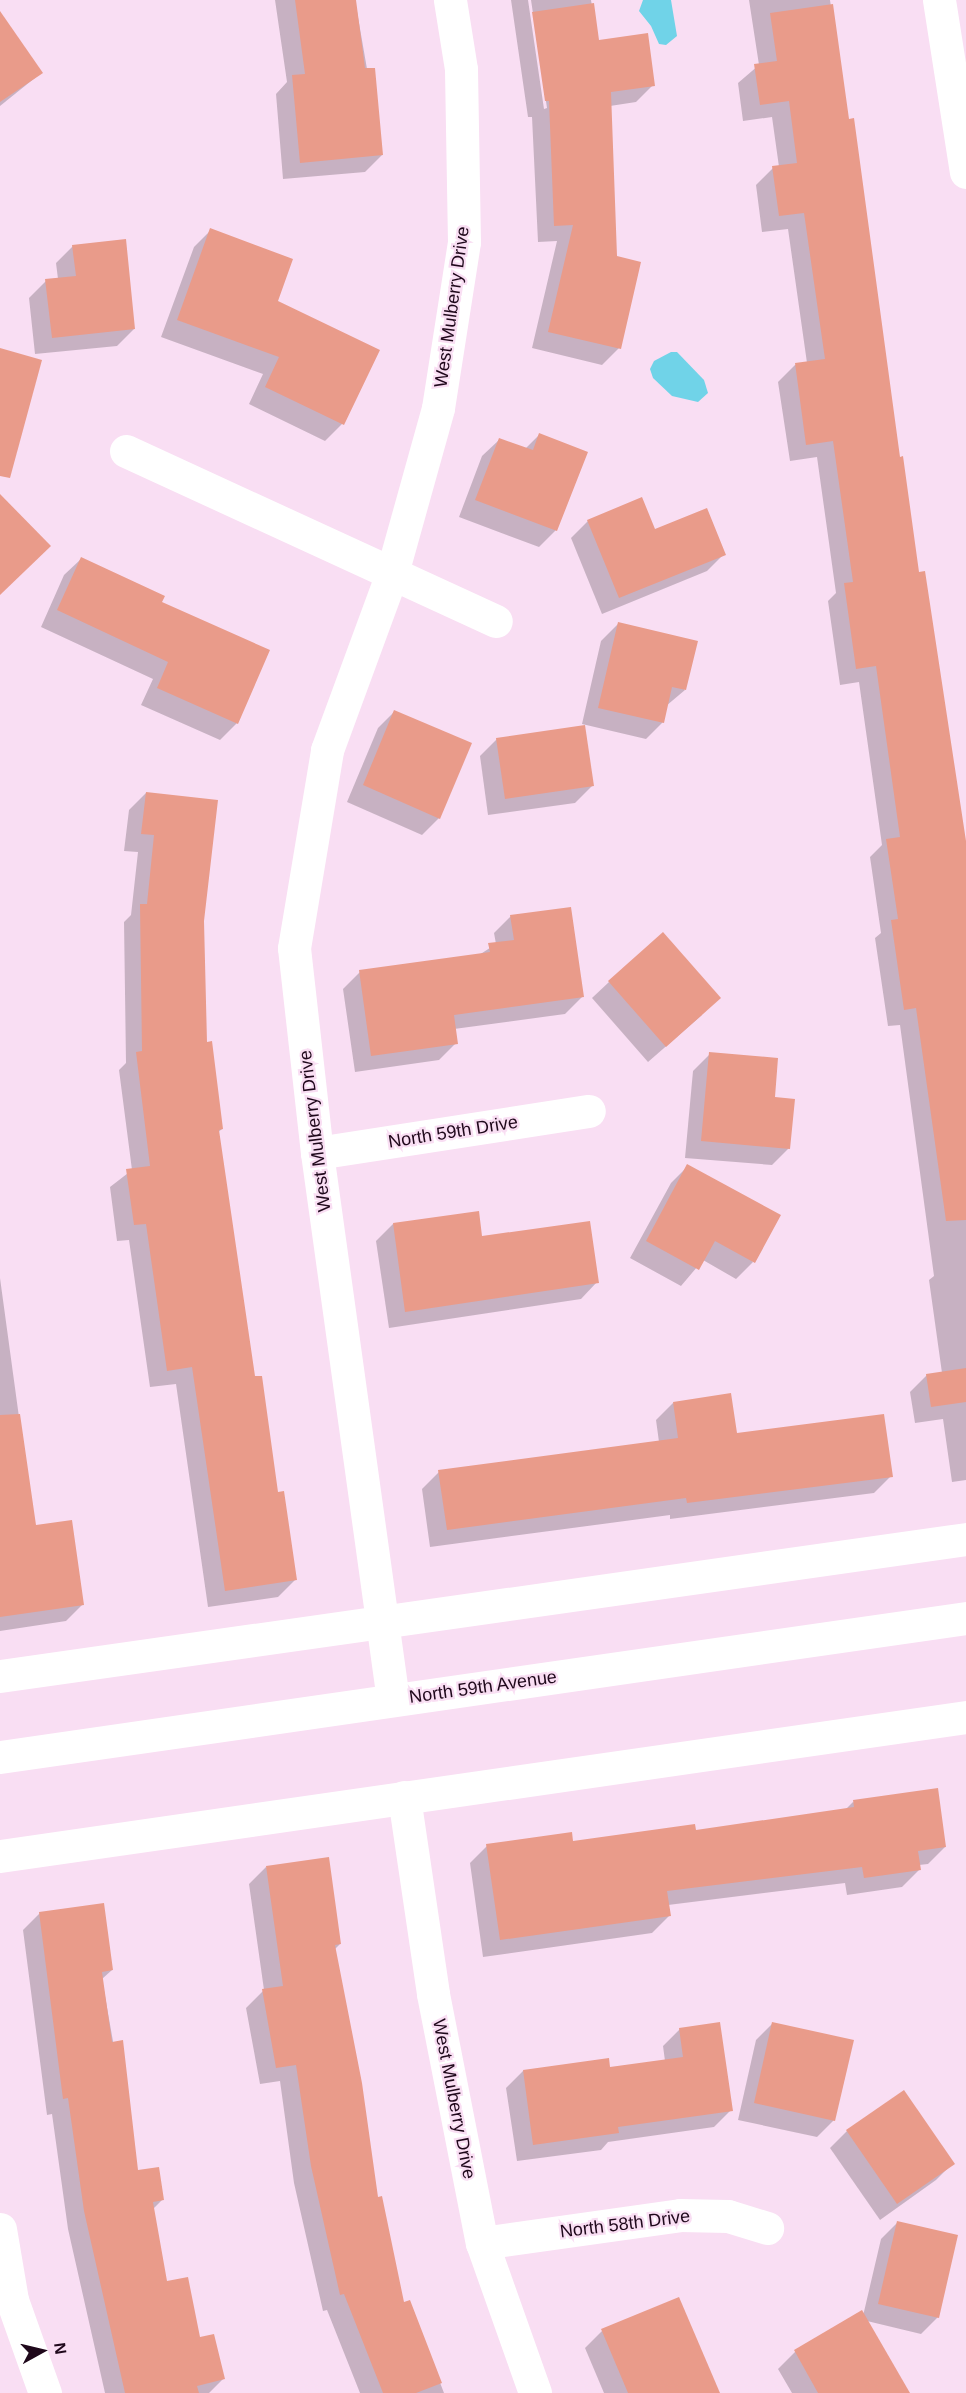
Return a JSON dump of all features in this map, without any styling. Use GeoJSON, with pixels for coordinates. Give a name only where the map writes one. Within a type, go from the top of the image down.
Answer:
{"type":"FeatureCollection","features":[{"type":"Feature","properties":{"kind":"street","name":"West Mulberry Drive"},"geometry":{"type":"LineString","coordinates":[[393,1700],[317,1153],[294,948],[327,750],[392,573],[438,408],[464,242],[461,69],[450,0]]}},
{"type":"Feature","properties":{"kind":"street"},"geometry":{"type":"LineString","coordinates":[[939,0],[966,172]]}},
{"type":"Feature","properties":{"kind":"street"},"geometry":{"type":"LineString","coordinates":[[126,451],[496,621]]}},
{"type":"Feature","properties":{"kind":"street","name":"North 59th Drive"},"geometry":{"type":"LineString","coordinates":[[317,1153],[589,1111]]}},
{"type":"Feature","properties":{"kind":"street"},"geometry":{"type":"LineString","coordinates":[[0,1676],[381,1624],[966,1539]]}},
{"type":"Feature","properties":{"kind":"street","name":"North 59th Avenue"},"geometry":{"type":"LineString","coordinates":[[0,1757],[966,1618]]}},
{"type":"Feature","properties":{"kind":"street"},"geometry":{"type":"LineString","coordinates":[[0,1856],[966,1717]]}},
{"type":"Feature","properties":{"kind":"street","name":"West Mulberry Drive"},"geometry":{"type":"LineString","coordinates":[[404,1797],[433,1994],[482,2243],[535,2393]]}},
{"type":"Feature","properties":{"kind":"street","name":"North 58th Drive"},"geometry":{"type":"LineString","coordinates":[[482,2243],[680,2215],[728,2216],[767,2228]]}},
{"type":"Feature","properties":{"kind":"street"},"geometry":{"type":"LineString","coordinates":[[0,2229],[12,2300],[45,2393]]}},
{"type":"Feature","properties":{"kind":"water"},"geometry":{"type":"Polygon","coordinates":[[[643,0],[671,0],[677,36],[666,45],[659,44],[651,26],[639,11],[643,0]]]}},
{"type":"Feature","properties":{"kind":"water"},"geometry":{"type":"Polygon","coordinates":[[[671,352],[677,352],[704,380],[708,393],[698,402],[672,396],[653,378],[650,369],[654,361],[671,352]]]}},
{"type":"Feature","properties":{"kind":"building"},"geometry":{"type":"Polygon","coordinates":[[[295,0],[356,0],[365,68],[375,68],[383,155],[300,163],[292,75],[305,74],[295,0]]]}},
{"type":"Feature","properties":{"kind":"building"},"geometry":{"type":"Polygon","coordinates":[[[594,3],[599,40],[648,33],[655,86],[611,92],[617,256],[641,262],[621,349],[548,332],[573,225],[554,226],[549,101],[545,101],[532,12],[594,3]]]}},
{"type":"Feature","properties":{"kind":"building"},"geometry":{"type":"Polygon","coordinates":[[[833,4],[849,119],[854,118],[900,457],[903,456],[919,572],[925,571],[966,841],[966,1220],[946,1221],[916,1008],[904,1010],[891,920],[898,919],[886,839],[900,837],[876,666],[856,669],[844,583],[853,582],[833,441],[806,445],[795,363],[825,359],[804,213],[779,216],[772,166],[797,163],[789,101],[760,105],[754,64],[777,61],[770,13],[833,4]]]}},
{"type":"Feature","properties":{"kind":"building"},"geometry":{"type":"Polygon","coordinates":[[[0,11],[43,73],[0,102],[0,11]]]}},
{"type":"Feature","properties":{"kind":"building"},"geometry":{"type":"Polygon","coordinates":[[[210,228],[293,259],[278,301],[380,350],[344,425],[265,387],[279,357],[177,320],[210,228]]]}},
{"type":"Feature","properties":{"kind":"building"},"geometry":{"type":"Polygon","coordinates":[[[126,239],[135,329],[52,338],[45,279],[76,276],[72,245],[126,239]]]}},
{"type":"Feature","properties":{"kind":"building"},"geometry":{"type":"Polygon","coordinates":[[[0,348],[42,360],[10,478],[0,476],[0,348]]]}},
{"type":"Feature","properties":{"kind":"building"},"geometry":{"type":"Polygon","coordinates":[[[539,433],[588,452],[557,531],[475,500],[499,438],[533,450],[539,433]]]}},
{"type":"Feature","properties":{"kind":"building"},"geometry":{"type":"Polygon","coordinates":[[[0,494],[51,546],[0,595],[0,494]]]}},
{"type":"Feature","properties":{"kind":"building"},"geometry":{"type":"Polygon","coordinates":[[[642,497],[655,529],[707,508],[726,555],[619,598],[587,520],[642,497]]]}},
{"type":"Feature","properties":{"kind":"building"},"geometry":{"type":"Polygon","coordinates":[[[81,557],[165,596],[162,602],[270,650],[238,724],[157,688],[168,662],[57,610],[81,557]]]}},
{"type":"Feature","properties":{"kind":"building"},"geometry":{"type":"Polygon","coordinates":[[[618,622],[698,641],[686,690],[672,687],[664,723],[598,708],[618,622]]]}},
{"type":"Feature","properties":{"kind":"building"},"geometry":{"type":"Polygon","coordinates":[[[394,710],[472,743],[440,819],[363,785],[394,710]]]}},
{"type":"Feature","properties":{"kind":"building"},"geometry":{"type":"Polygon","coordinates":[[[585,725],[594,786],[505,799],[496,738],[585,725]]]}},
{"type":"Feature","properties":{"kind":"building"},"geometry":{"type":"Polygon","coordinates":[[[146,792],[218,800],[204,921],[207,1042],[212,1041],[223,1129],[219,1130],[255,1376],[262,1376],[278,1492],[284,1491],[297,1580],[225,1591],[192,1367],[167,1371],[146,1224],[134,1225],[126,1169],[150,1166],[136,1052],[142,1051],[140,904],[147,904],[154,835],[141,834],[146,792]]]}},
{"type":"Feature","properties":{"kind":"building"},"geometry":{"type":"Polygon","coordinates":[[[571,907],[584,997],[454,1015],[458,1044],[371,1056],[359,970],[490,952],[488,943],[514,940],[510,915],[571,907]]]}},
{"type":"Feature","properties":{"kind":"building"},"geometry":{"type":"Polygon","coordinates":[[[663,932],[721,998],[666,1047],[608,981],[663,932]]]}},
{"type":"Feature","properties":{"kind":"building"},"geometry":{"type":"Polygon","coordinates":[[[709,1052],[778,1058],[775,1097],[795,1099],[790,1149],[701,1141],[709,1052]]]}},
{"type":"Feature","properties":{"kind":"building"},"geometry":{"type":"Polygon","coordinates":[[[687,1164],[781,1215],[755,1263],[715,1241],[699,1270],[646,1241],[687,1164]]]}},
{"type":"Feature","properties":{"kind":"building"},"geometry":{"type":"Polygon","coordinates":[[[479,1211],[482,1236],[590,1221],[599,1283],[405,1312],[393,1223],[479,1211]]]}},
{"type":"Feature","properties":{"kind":"building"},"geometry":{"type":"Polygon","coordinates":[[[966,1368],[966,1402],[931,1407],[926,1374],[966,1368]]]}},
{"type":"Feature","properties":{"kind":"building"},"geometry":{"type":"Polygon","coordinates":[[[731,1393],[737,1433],[884,1414],[893,1477],[687,1503],[686,1498],[447,1530],[438,1470],[678,1438],[673,1402],[731,1393]]]}},
{"type":"Feature","properties":{"kind":"building"},"geometry":{"type":"Polygon","coordinates":[[[20,1414],[36,1525],[72,1520],[84,1605],[0,1617],[0,1415],[20,1414]]]}},
{"type":"Feature","properties":{"kind":"building"},"geometry":{"type":"Polygon","coordinates":[[[938,1788],[946,1847],[918,1851],[921,1870],[864,1878],[862,1867],[667,1891],[671,1916],[500,1940],[486,1844],[572,1832],[573,1841],[695,1824],[696,1830],[854,1807],[853,1800],[938,1788]]]}},
{"type":"Feature","properties":{"kind":"building"},"geometry":{"type":"Polygon","coordinates":[[[329,1857],[341,1944],[335,1945],[362,2083],[378,2197],[382,2196],[404,2302],[410,2300],[442,2383],[416,2393],[383,2393],[344,2294],[340,2295],[311,2166],[296,2065],[276,2068],[262,1989],[283,1986],[266,1866],[329,1857]]]}},
{"type":"Feature","properties":{"kind":"building"},"geometry":{"type":"Polygon","coordinates":[[[104,1903],[113,1970],[102,1972],[112,2042],[123,2040],[138,2170],[159,2167],[164,2200],[153,2202],[167,2281],[188,2277],[200,2337],[214,2334],[225,2379],[197,2386],[199,2393],[125,2393],[84,2211],[68,2098],[63,2099],[39,1912],[104,1903]]]}},
{"type":"Feature","properties":{"kind":"building"},"geometry":{"type":"Polygon","coordinates":[[[720,2022],[733,2111],[618,2127],[619,2133],[533,2145],[523,2070],[609,2058],[610,2067],[683,2057],[679,2028],[720,2022]]]}},
{"type":"Feature","properties":{"kind":"building"},"geometry":{"type":"Polygon","coordinates":[[[772,2022],[854,2040],[835,2121],[754,2103],[772,2022]]]}},
{"type":"Feature","properties":{"kind":"building"},"geometry":{"type":"Polygon","coordinates":[[[904,2090],[955,2164],[897,2204],[846,2130],[904,2090]]]}},
{"type":"Feature","properties":{"kind":"building"},"geometry":{"type":"Polygon","coordinates":[[[897,2221],[958,2235],[939,2318],[878,2304],[897,2221]]]}},
{"type":"Feature","properties":{"kind":"building"},"geometry":{"type":"Polygon","coordinates":[[[679,2297],[720,2393],[628,2393],[601,2329],[679,2297]]]}},
{"type":"Feature","properties":{"kind":"building"},"geometry":{"type":"Polygon","coordinates":[[[862,2310],[910,2393],[818,2393],[794,2350],[862,2310]]]}}]}
